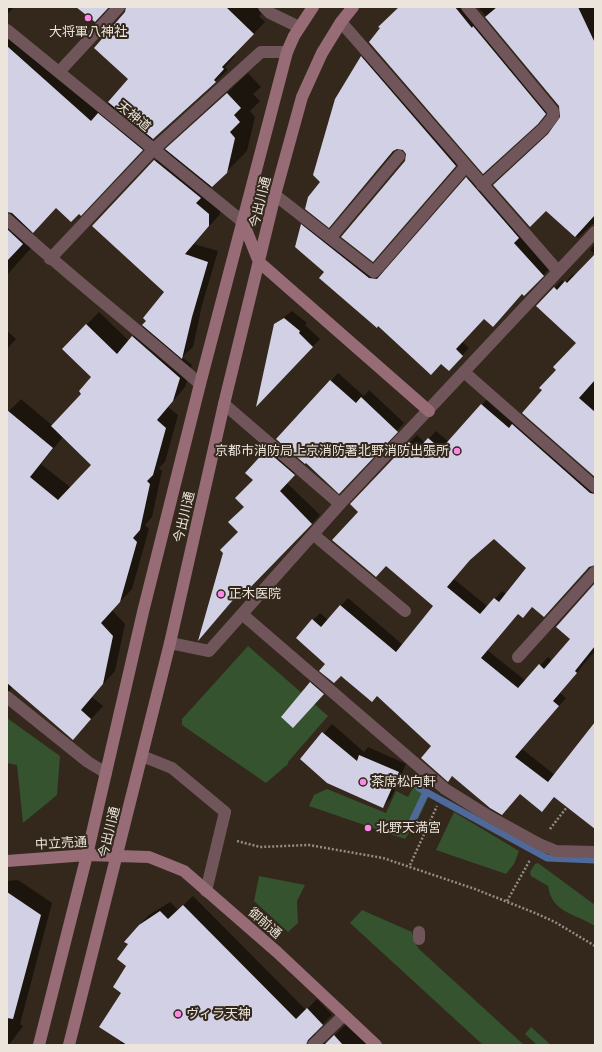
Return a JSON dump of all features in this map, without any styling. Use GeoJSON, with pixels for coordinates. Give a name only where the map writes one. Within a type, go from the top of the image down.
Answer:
{"type":"FeatureCollection","features":[{"type":"Feature","properties":{"kind":"main road","name":"今出川通"},"geometry":{"type":"LineString","coordinates":[[39,1045],[87,855],[143,612],[200,384],[287,52],[299,27],[313,7]]}},
{"type":"Feature","properties":{"kind":"main road","name":"今出川通"},"geometry":{"type":"LineString","coordinates":[[69,1045],[118,855],[170,643],[224,404],[275,195],[302,97],[322,53],[352,7]]}},
{"type":"Feature","properties":{"kind":"main road"},"geometry":{"type":"LineString","coordinates":[[243,222],[259,262],[429,411]]}},
{"type":"Feature","properties":{"kind":"main road","name":"中立売通"},"geometry":{"type":"LineString","coordinates":[[7,861],[87,855],[118,855]]}},
{"type":"Feature","properties":{"kind":"main road","name":"御前通"},"geometry":{"type":"LineString","coordinates":[[118,855],[149,857],[184,872],[277,952],[373,1044]]}},
{"type":"Feature","properties":{"kind":"street"},"geometry":{"type":"LineString","coordinates":[[59,72],[119,7]]}},
{"type":"Feature","properties":{"kind":"street"},"geometry":{"type":"LineString","coordinates":[[264,7],[270,13],[299,27]]}},
{"type":"Feature","properties":{"kind":"street"},"geometry":{"type":"LineString","coordinates":[[467,7],[553,111],[553,117],[547,125],[482,185]]}},
{"type":"Feature","properties":{"kind":"street"},"geometry":{"type":"LineString","coordinates":[[341,22],[557,270]]}},
{"type":"Feature","properties":{"kind":"street","name":"天神道"},"geometry":{"type":"LineString","coordinates":[[7,30],[243,222]]}},
{"type":"Feature","properties":{"kind":"street"},"geometry":{"type":"LineString","coordinates":[[50,259],[153,150],[261,52],[287,52]]}},
{"type":"Feature","properties":{"kind":"street"},"geometry":{"type":"LineString","coordinates":[[331,237],[399,156]]}},
{"type":"Feature","properties":{"kind":"street"},"geometry":{"type":"LineString","coordinates":[[275,195],[331,237],[374,272],[466,166]]}},
{"type":"Feature","properties":{"kind":"street"},"geometry":{"type":"LineString","coordinates":[[7,219],[50,259],[140,332],[200,384]]}},
{"type":"Feature","properties":{"kind":"street"},"geometry":{"type":"LineString","coordinates":[[170,643],[209,651],[314,535],[340,504],[429,411],[557,270],[595,232]]}},
{"type":"Feature","properties":{"kind":"street"},"geometry":{"type":"LineString","coordinates":[[464,372],[595,487]]}},
{"type":"Feature","properties":{"kind":"street"},"geometry":{"type":"LineString","coordinates":[[224,404],[340,504]]}},
{"type":"Feature","properties":{"kind":"street"},"geometry":{"type":"LineString","coordinates":[[314,535],[405,611]]}},
{"type":"Feature","properties":{"kind":"street"},"geometry":{"type":"LineString","coordinates":[[518,657],[595,572]]}},
{"type":"Feature","properties":{"kind":"street"},"geometry":{"type":"LineString","coordinates":[[242,614],[445,789],[490,817],[539,844],[556,851],[595,852]]}},
{"type":"Feature","properties":{"kind":"street"},"geometry":{"type":"LineString","coordinates":[[7,697],[88,762],[106,773]]}},
{"type":"Feature","properties":{"kind":"street"},"geometry":{"type":"LineString","coordinates":[[142,756],[172,768],[225,812],[206,891]]}},
{"type":"Feature","properties":{"kind":"street"},"geometry":{"type":"LineString","coordinates":[[313,1045],[344,1015]]}},
{"type":"Feature","properties":{"kind":"path"},"geometry":{"type":"LineString","coordinates":[[410,865],[445,789]]}},
{"type":"Feature","properties":{"kind":"path"},"geometry":{"type":"LineString","coordinates":[[219,836],[260,847],[309,845],[352,851],[410,865],[535,912],[595,946]]}},
{"type":"Feature","properties":{"kind":"green space"},"geometry":{"type":"Polygon","coordinates":[[[248,646],[328,716],[288,762],[288,764],[266,783],[182,725],[182,719],[248,646]]]}},
{"type":"Feature","properties":{"kind":"green space"},"geometry":{"type":"Polygon","coordinates":[[[7,718],[60,756],[57,795],[23,823],[17,765],[7,763],[7,718]]]}},
{"type":"Feature","properties":{"kind":"green space"},"geometry":{"type":"Polygon","coordinates":[[[414,786],[429,796],[418,819],[405,839],[309,806],[314,795],[327,789],[386,813],[396,791],[408,797],[414,786]]]}},
{"type":"Feature","properties":{"kind":"green space"},"geometry":{"type":"Polygon","coordinates":[[[454,812],[519,851],[514,864],[506,874],[436,850],[454,812]]]}},
{"type":"Feature","properties":{"kind":"green space"},"geometry":{"type":"Polygon","coordinates":[[[538,863],[595,905],[595,926],[565,911],[554,902],[550,895],[548,886],[531,876],[530,872],[535,864],[538,863]]]}},
{"type":"Feature","properties":{"kind":"green space"},"geometry":{"type":"Polygon","coordinates":[[[259,876],[305,885],[297,901],[298,923],[288,932],[254,901],[259,876]]]}},
{"type":"Feature","properties":{"kind":"green space"},"geometry":{"type":"Polygon","coordinates":[[[362,910],[412,932],[414,941],[419,949],[524,1045],[483,1045],[350,923],[362,910]]]}},
{"type":"Feature","properties":{"kind":"green space"},"geometry":{"type":"Polygon","coordinates":[[[531,1027],[551,1045],[537,1045],[525,1034],[531,1027]]]}},
{"type":"Feature","properties":{"kind":"building"},"geometry":{"type":"Polygon","coordinates":[[[76,7],[109,7],[95,22],[76,7]]]}},
{"type":"Feature","properties":{"kind":"building"},"geometry":{"type":"Polygon","coordinates":[[[126,7],[226,7],[254,34],[222,67],[224,69],[214,80],[216,82],[153,139],[108,102],[128,79],[94,48],[125,12],[126,7]]]}},
{"type":"Feature","properties":{"kind":"building"},"geometry":{"type":"Polygon","coordinates":[[[399,7],[455,7],[472,28],[473,26],[546,114],[538,124],[483,174],[369,42],[380,28],[378,27],[399,7]]]}},
{"type":"Feature","properties":{"kind":"building"},"geometry":{"type":"Polygon","coordinates":[[[497,7],[578,7],[595,43],[595,215],[575,237],[546,211],[530,227],[493,185],[548,134],[560,117],[559,106],[485,17],[497,7]]]}},
{"type":"Feature","properties":{"kind":"building"},"geometry":{"type":"Polygon","coordinates":[[[7,46],[91,121],[98,113],[143,150],[81,216],[79,214],[71,222],[56,208],[33,233],[12,213],[7,212],[7,46]]]}},
{"type":"Feature","properties":{"kind":"building"},"geometry":{"type":"Polygon","coordinates":[[[361,56],[456,166],[373,262],[341,237],[405,161],[406,154],[403,150],[397,149],[393,151],[329,228],[305,209],[308,197],[320,182],[313,175],[335,99],[361,56]]]}},
{"type":"Feature","properties":{"kind":"building"},"geometry":{"type":"Polygon","coordinates":[[[227,93],[241,108],[234,115],[240,122],[230,132],[235,138],[227,173],[212,187],[165,149],[227,93]]]}},
{"type":"Feature","properties":{"kind":"building"},"geometry":{"type":"Polygon","coordinates":[[[154,160],[201,198],[196,203],[209,214],[209,226],[185,254],[208,262],[192,317],[182,359],[142,325],[146,321],[143,318],[164,292],[92,226],[154,160]]]}},
{"type":"Feature","properties":{"kind":"building"},"geometry":{"type":"Polygon","coordinates":[[[466,177],[519,238],[514,243],[544,276],[524,296],[522,294],[493,327],[484,319],[456,349],[463,356],[449,371],[441,364],[431,375],[378,326],[377,328],[319,278],[324,272],[295,247],[301,224],[369,278],[377,279],[466,177]]]}},
{"type":"Feature","properties":{"kind":"building"},"geometry":{"type":"Polygon","coordinates":[[[7,229],[23,244],[7,261],[7,229]]]}},
{"type":"Feature","properties":{"kind":"building"},"geometry":{"type":"Polygon","coordinates":[[[595,254],[595,380],[579,398],[595,412],[595,477],[522,413],[542,390],[539,388],[556,370],[553,367],[576,343],[536,306],[554,287],[557,290],[565,281],[567,283],[595,254]]]}},
{"type":"Feature","properties":{"kind":"building"},"geometry":{"type":"Polygon","coordinates":[[[284,318],[300,331],[299,333],[313,347],[256,407],[274,324],[284,318]]]}},
{"type":"Feature","properties":{"kind":"building"},"geometry":{"type":"Polygon","coordinates":[[[86,324],[117,354],[132,336],[180,378],[173,401],[157,420],[166,428],[153,475],[147,481],[150,484],[140,530],[133,538],[137,542],[120,602],[101,623],[113,636],[103,684],[81,710],[91,719],[73,740],[7,683],[7,410],[53,448],[30,477],[58,500],[91,465],[51,426],[81,394],[79,391],[91,377],[62,349],[86,324]]]}},
{"type":"Feature","properties":{"kind":"building"},"geometry":{"type":"Polygon","coordinates":[[[330,380],[356,403],[361,397],[398,432],[339,494],[306,463],[305,464],[276,439],[330,380]]]}},
{"type":"Feature","properties":{"kind":"building"},"geometry":{"type":"Polygon","coordinates":[[[481,404],[509,428],[512,424],[590,493],[595,494],[595,565],[589,567],[544,617],[532,607],[523,618],[518,614],[481,658],[518,688],[539,664],[544,669],[570,639],[556,627],[595,583],[595,646],[575,671],[577,673],[553,701],[559,706],[515,757],[548,782],[595,722],[595,829],[554,797],[542,812],[520,794],[502,815],[490,808],[452,776],[448,782],[421,758],[431,746],[377,696],[372,702],[341,676],[334,683],[319,671],[325,664],[296,638],[312,619],[321,627],[340,605],[396,652],[433,606],[386,566],[376,577],[332,540],[358,512],[350,504],[409,442],[417,450],[428,438],[441,449],[481,404]],[[494,539],[470,560],[447,587],[480,614],[494,598],[499,602],[526,568],[494,539]]]}},
{"type":"Feature","properties":{"kind":"building"},"geometry":{"type":"Polygon","coordinates":[[[266,450],[295,475],[280,491],[312,524],[241,597],[238,594],[198,641],[223,553],[220,550],[238,532],[228,522],[244,507],[235,498],[253,480],[245,473],[266,450]]]}},
{"type":"Feature","properties":{"kind":"building"},"geometry":{"type":"Polygon","coordinates":[[[310,682],[324,694],[293,728],[281,717],[310,682]]]}},
{"type":"Feature","properties":{"kind":"building"},"geometry":{"type":"Polygon","coordinates":[[[322,732],[357,761],[359,755],[399,772],[383,808],[327,783],[300,759],[322,732]]]}},
{"type":"Feature","properties":{"kind":"building"},"geometry":{"type":"Polygon","coordinates":[[[7,892],[41,915],[13,1019],[7,1018],[7,892]]]}},
{"type":"Feature","properties":{"kind":"building"},"geometry":{"type":"Polygon","coordinates":[[[183,905],[296,1019],[307,1008],[323,1025],[308,1040],[306,1045],[127,1045],[99,1027],[121,993],[113,987],[126,966],[117,959],[128,944],[124,942],[139,925],[160,911],[168,919],[183,905]]]}},
{"type":"Feature","properties":{"kind":"building"},"geometry":{"type":"Polygon","coordinates":[[[334,1035],[343,1045],[324,1045],[334,1035]]]}},
{"type":"Feature","properties":{"kind":"waterway"},"geometry":{"type":"LineString","coordinates":[[419,788],[547,858],[595,860]]}},
{"type":"Feature","properties":{"kind":"waterway"},"geometry":{"type":"LineString","coordinates":[[410,826],[426,792]]}},
{"type":"Feature","properties":{"kind":"place","name":"大将軍八神社"},"geometry":{"type":"Point","coordinates":[88,18]}},
{"type":"Feature","properties":{"kind":"place","name":"京都市消防局上京消防署北野消防出張所"},"geometry":{"type":"Point","coordinates":[457,451]}},
{"type":"Feature","properties":{"kind":"place","name":"正木医院"},"geometry":{"type":"Point","coordinates":[221,594]}},
{"type":"Feature","properties":{"kind":"place","name":"茶席松向軒"},"geometry":{"type":"Point","coordinates":[363,782]}},
{"type":"Feature","properties":{"kind":"place","name":"北野天満宮"},"geometry":{"type":"Point","coordinates":[368,828]}},
{"type":"Feature","properties":{"kind":"place","name":"ヴィラ天神"},"geometry":{"type":"Point","coordinates":[178,1014]}}]}
